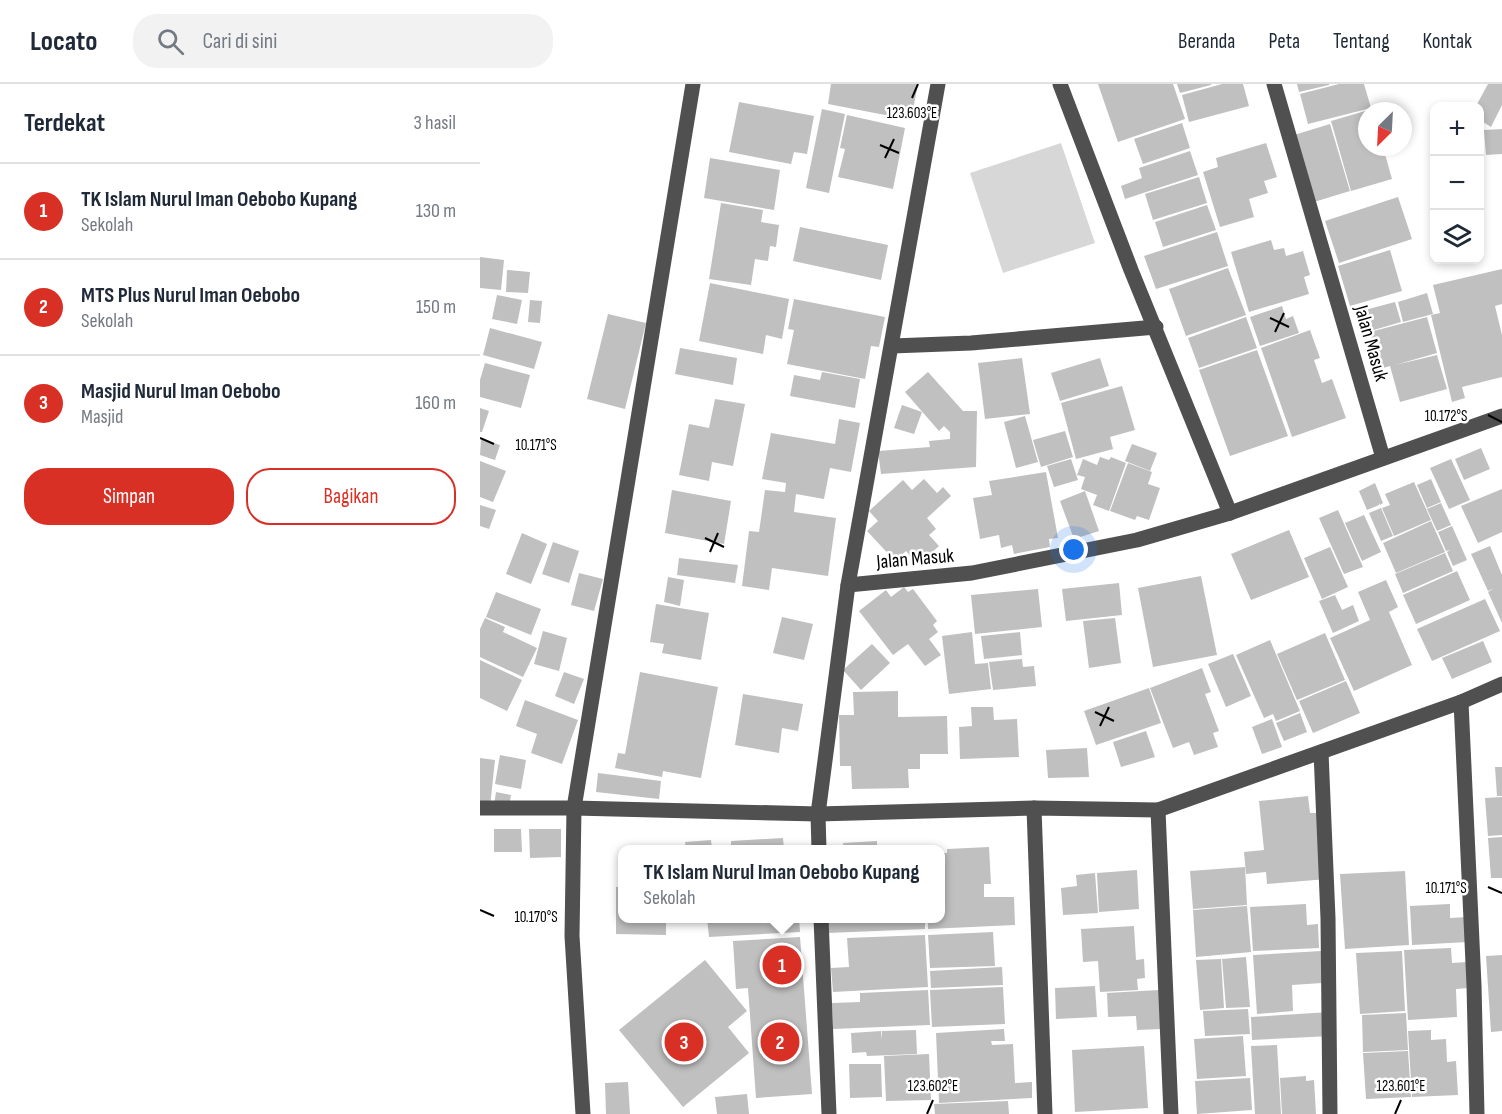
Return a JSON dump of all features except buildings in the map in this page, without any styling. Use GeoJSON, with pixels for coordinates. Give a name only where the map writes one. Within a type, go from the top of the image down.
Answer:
{"type":"FeatureCollection","features":[{"type":"Feature","properties":{"kind":"street"},"geometry":{"type":"LineString","coordinates":[[583,1114],[572,936],[574,808],[693,84]]}},
{"type":"Feature","properties":{"kind":"street"},"geometry":{"type":"LineString","coordinates":[[819,845],[818,814],[848,585],[938,84]]}},
{"type":"Feature","properties":{"kind":"street"},"geometry":{"type":"LineString","coordinates":[[1060,84],[1131,270],[1230,513]]}},
{"type":"Feature","properties":{"kind":"street","name":"Jalan Masuk"},"geometry":{"type":"LineString","coordinates":[[848,585],[972,573],[1137,540],[1230,513],[1383,458],[1274,84]]}},
{"type":"Feature","properties":{"kind":"street"},"geometry":{"type":"LineString","coordinates":[[892,346],[971,343],[1155,327]]}},
{"type":"Feature","properties":{"kind":"street"},"geometry":{"type":"LineString","coordinates":[[1383,458],[1502,416]]}},
{"type":"Feature","properties":{"kind":"street"},"geometry":{"type":"LineString","coordinates":[[480,808],[818,814],[1034,808],[1158,810],[1461,702],[1502,684]]}},
{"type":"Feature","properties":{"kind":"street"},"geometry":{"type":"LineString","coordinates":[[1461,702],[1474,974],[1477,1114]]}},
{"type":"Feature","properties":{"kind":"street"},"geometry":{"type":"LineString","coordinates":[[1321,752],[1328,918],[1330,1114]]}},
{"type":"Feature","properties":{"kind":"street"},"geometry":{"type":"LineString","coordinates":[[1034,808],[1045,1114]]}},
{"type":"Feature","properties":{"kind":"street"},"geometry":{"type":"LineString","coordinates":[[1158,810],[1171,1114]]}},
{"type":"Feature","properties":{"kind":"street"},"geometry":{"type":"LineString","coordinates":[[821,923],[829,1114]]}},
{"type":"Feature","properties":{"kind":"shaded area"},"geometry":{"type":"Polygon","coordinates":[[[1061,143],[1095,243],[1003,273],[970,173],[1061,143]]]}},
{"type":"Feature","properties":{"kind":"place","name":"TK Islam Nurul Iman Oebobo Kupang"},"geometry":{"type":"Point","coordinates":[782,965]}},
{"type":"Feature","properties":{"kind":"place","name":"Masjid Nurul Iman Oebobo"},"geometry":{"type":"Point","coordinates":[684,1042]}},
{"type":"Feature","properties":{"kind":"place","name":"MTS Plus Nurul Iman Oebobo"},"geometry":{"type":"Point","coordinates":[780,1042]}}]}
